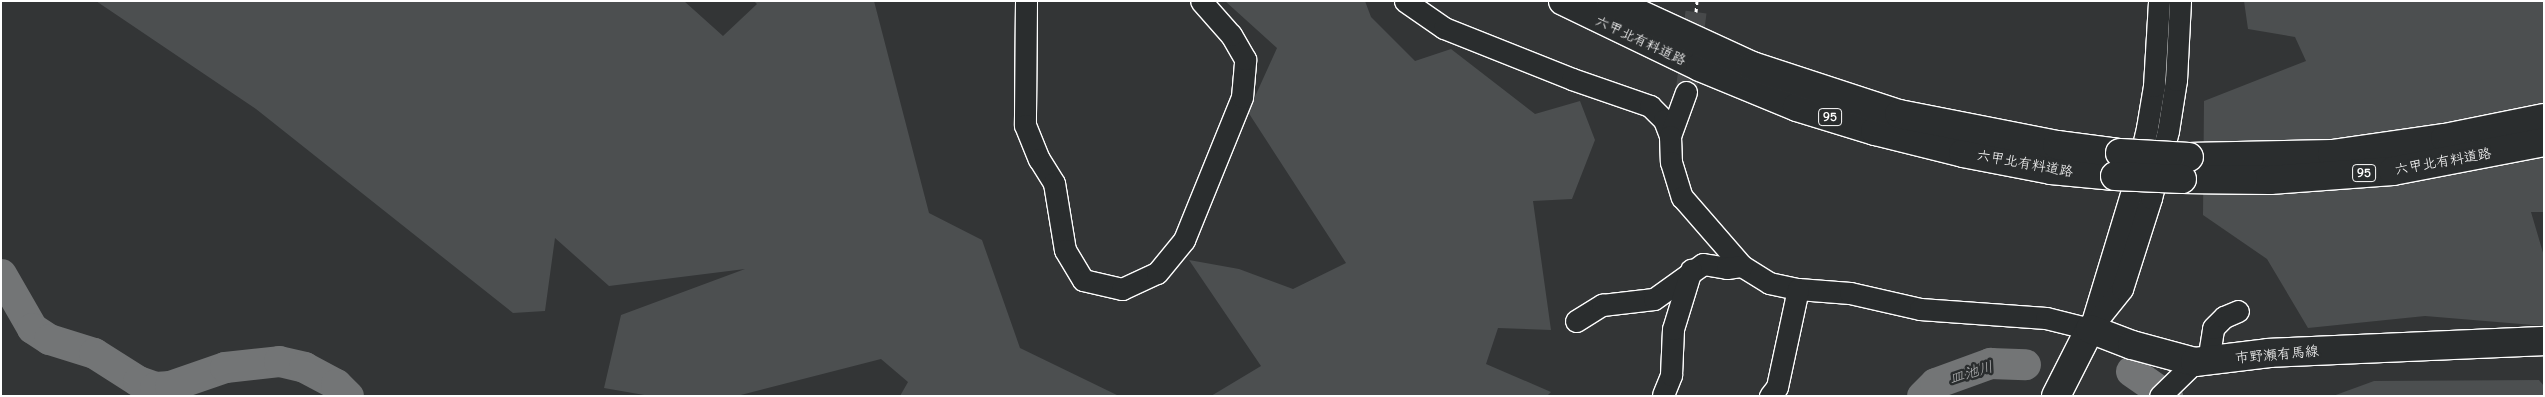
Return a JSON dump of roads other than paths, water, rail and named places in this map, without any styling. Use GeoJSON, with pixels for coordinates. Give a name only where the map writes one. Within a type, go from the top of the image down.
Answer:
{"type":"FeatureCollection","features":[{"type":"Feature","properties":{"kind":"main road","name":"六甲北有料道路"},"geometry":{"type":"LineString","coordinates":[[1563,1],[1700,67],[1797,107],[1875,131],[2051,170],[2118,164],[2185,168],[2270,180],[2393,171],[2544,142]]}},
{"type":"Feature","properties":{"kind":"main road","name":"六甲北有料道路"},"geometry":{"type":"LineString","coordinates":[[1611,1],[1752,66],[1899,114],[2057,145],[2118,164]]}},
{"type":"Feature","properties":{"kind":"main road","name":"六甲北有料道路"},"geometry":{"type":"LineString","coordinates":[[2185,168],[2332,154],[2445,138],[2544,118]]}},
{"type":"Feature","properties":{"kind":"main road","name":"市野瀬有馬線"},"geometry":{"type":"LineString","coordinates":[[2090,329],[2132,345],[2201,361],[2289,352],[2544,341]]}},
{"type":"Feature","properties":{"kind":"main road"},"geometry":{"type":"LineString","coordinates":[[2056,396],[2090,329]]}},
{"type":"Feature","properties":{"kind":"street"},"geometry":{"type":"LineString","coordinates":[[1026,1],[1025,124],[1039,159],[1054,183],[1065,250],[1083,280],[1122,289],[1157,273],[1184,240],[1242,97],[1245,59],[1231,36],[1201,1]]}},
{"type":"Feature","properties":{"kind":"street"},"geometry":{"type":"LineString","coordinates":[[1405,1],[1444,28],[1572,79],[1650,106],[1664,120],[1670,136],[1671,162],[1682,197],[1742,266],[1769,283],[1798,289],[1850,293],[1920,309],[2046,318],[2090,329]]}},
{"type":"Feature","properties":{"kind":"street"},"geometry":{"type":"LineString","coordinates":[[2090,329],[2134,184],[2147,128],[2155,77],[2159,1]]}},
{"type":"Feature","properties":{"kind":"street"},"geometry":{"type":"LineString","coordinates":[[2090,329],[2122,289],[2150,198],[2171,114],[2180,1]]}},
{"type":"Feature","properties":{"kind":"street"},"geometry":{"type":"LineString","coordinates":[[1670,136],[1686,92]]}},
{"type":"Feature","properties":{"kind":"street"},"geometry":{"type":"LineString","coordinates":[[1576,321],[1602,305],[1654,299],[1691,270],[1703,264],[1727,268],[1742,266]]}},
{"type":"Feature","properties":{"kind":"street"},"geometry":{"type":"LineString","coordinates":[[1663,395],[1671,375],[1673,329],[1691,270]]}},
{"type":"Feature","properties":{"kind":"street"},"geometry":{"type":"LineString","coordinates":[[1770,396],[1777,387],[1798,289]]}},
{"type":"Feature","properties":{"kind":"street"},"geometry":{"type":"LineString","coordinates":[[2160,396],[2201,361],[2213,328],[2224,317],[2238,311]]}},
{"type":"Feature","properties":{"kind":"waterway"},"geometry":{"type":"LineString","coordinates":[[1,274],[32,328],[49,339],[94,353],[138,381],[155,387],[170,386],[225,367],[279,361],[304,367],[336,384],[348,396]]}},
{"type":"Feature","properties":{"kind":"waterway","name":"皿池川"},"geometry":{"type":"LineString","coordinates":[[1922,396],[1935,383],[1990,363],[2025,364]]}},
{"type":"Feature","properties":{"kind":"waterway","name":"皿池川"},"geometry":{"type":"LineString","coordinates":[[2131,371],[2167,396]]}},
{"type":"Feature","properties":{"kind":"tunnel"},"geometry":{"type":"LineString","coordinates":[[1686,92],[1696,12]]}}]}
